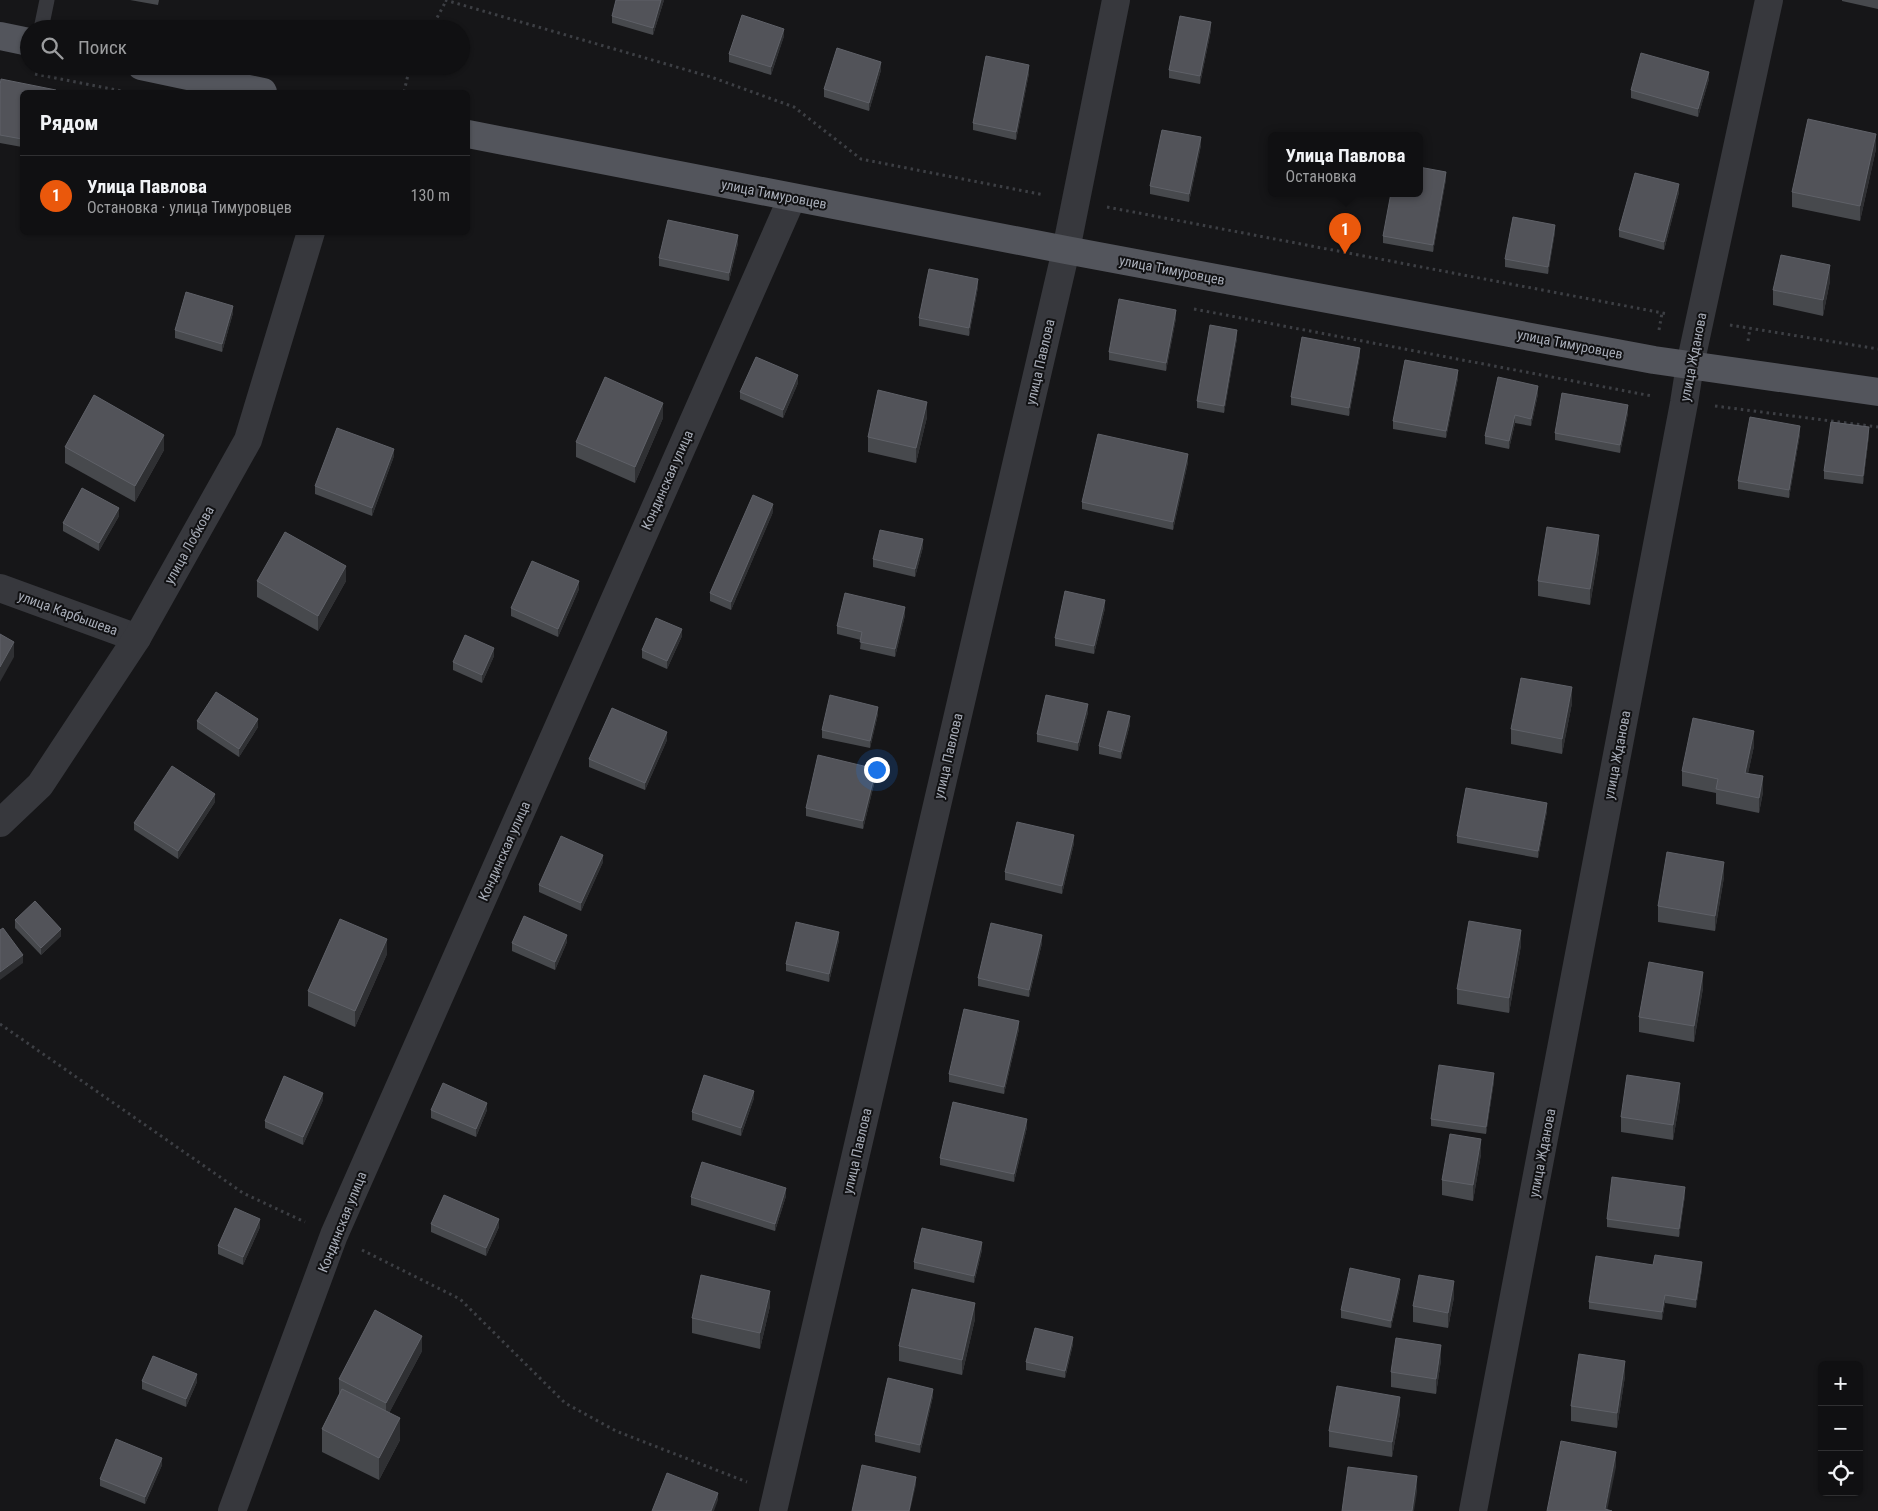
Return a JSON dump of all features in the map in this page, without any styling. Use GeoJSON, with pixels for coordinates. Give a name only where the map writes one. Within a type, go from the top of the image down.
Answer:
{"type":"FeatureCollection","features":[{"type":"Feature","properties":{"kind":"main road"},"geometry":{"type":"LineString","coordinates":[[0,36],[20,40]]}},
{"type":"Feature","properties":{"kind":"main road"},"geometry":{"type":"LineString","coordinates":[[183,75],[254,90]]}},
{"type":"Feature","properties":{"kind":"main road","name":"улица Тимуровцев"},"geometry":{"type":"LineString","coordinates":[[470,134],[1066,250],[1690,365],[1878,392]]}},
{"type":"Feature","properties":{"kind":"street","name":"улица Павлова"},"geometry":{"type":"LineString","coordinates":[[775,1502],[1066,250],[1116,0]]}},
{"type":"Feature","properties":{"kind":"street","name":"улица Жданова"},"geometry":{"type":"LineString","coordinates":[[1474,1511],[1690,365],[1769,0]]}},
{"type":"Feature","properties":{"kind":"street","name":"Кондинская улица"},"geometry":{"type":"LineString","coordinates":[[232,1511],[334,1236],[792,198]]}},
{"type":"Feature","properties":{"kind":"street","name":"улица Лобкова"},"geometry":{"type":"LineString","coordinates":[[0,823],[40,785],[137,638],[248,440],[310,235]]}},
{"type":"Feature","properties":{"kind":"street","name":"улица Карбышева"},"geometry":{"type":"LineString","coordinates":[[0,588],[137,638]]}},
{"type":"Feature","properties":{"kind":"lane"},"geometry":{"type":"LineString","coordinates":[[43,20],[47,0]]}},
{"type":"Feature","properties":{"kind":"path"},"geometry":{"type":"LineString","coordinates":[[435,20],[445,0],[711,77],[794,107],[861,159],[1699,320],[1878,349]]}},
{"type":"Feature","properties":{"kind":"path"},"geometry":{"type":"LineString","coordinates":[[39,75],[117,90]]}},
{"type":"Feature","properties":{"kind":"path"},"geometry":{"type":"LineString","coordinates":[[404,90],[408,75]]}},
{"type":"Feature","properties":{"kind":"path"},"geometry":{"type":"LineString","coordinates":[[0,1024],[244,1193],[460,1299],[565,1403],[616,1431],[775,1502]]}},
{"type":"Feature","properties":{"kind":"building"},"geometry":{"type":"Polygon","coordinates":[[[616,0],[661,0],[653,28],[612,16],[616,0]]]}},
{"type":"Feature","properties":{"kind":"building"},"geometry":{"type":"Polygon","coordinates":[[[742,15],[784,29],[771,67],[729,54],[742,15]]]}},
{"type":"Feature","properties":{"kind":"building"},"geometry":{"type":"Polygon","coordinates":[[[1180,16],[1211,22],[1200,76],[1169,70],[1180,16]]]}},
{"type":"Feature","properties":{"kind":"building"},"geometry":{"type":"Polygon","coordinates":[[[837,48],[881,62],[869,103],[824,89],[837,48]]]}},
{"type":"Feature","properties":{"kind":"building"},"geometry":{"type":"Polygon","coordinates":[[[1641,53],[1709,72],[1698,109],[1631,90],[1641,53]]]}},
{"type":"Feature","properties":{"kind":"building"},"geometry":{"type":"Polygon","coordinates":[[[986,56],[1029,65],[1016,132],[973,123],[986,56]]]}},
{"type":"Feature","properties":{"kind":"building"},"geometry":{"type":"Polygon","coordinates":[[[1,79],[56,90],[20,90],[20,139],[0,135],[1,79]]]}},
{"type":"Feature","properties":{"kind":"building"},"geometry":{"type":"Polygon","coordinates":[[[1808,119],[1876,134],[1860,206],[1792,192],[1808,119]]]}},
{"type":"Feature","properties":{"kind":"building"},"geometry":{"type":"Polygon","coordinates":[[[1162,130],[1201,137],[1189,194],[1150,186],[1162,130]]]}},
{"type":"Feature","properties":{"kind":"building"},"geometry":{"type":"Polygon","coordinates":[[[1423,168],[1446,172],[1433,245],[1383,236],[1390,197],[1423,197],[1423,168]]]}},
{"type":"Feature","properties":{"kind":"building"},"geometry":{"type":"Polygon","coordinates":[[[1635,173],[1679,184],[1664,242],[1619,230],[1635,173]]]}},
{"type":"Feature","properties":{"kind":"building"},"geometry":{"type":"Polygon","coordinates":[[[1513,217],[1555,225],[1548,267],[1505,259],[1513,217]]]}},
{"type":"Feature","properties":{"kind":"building"},"geometry":{"type":"Polygon","coordinates":[[[668,220],[738,235],[729,273],[659,258],[668,220]]]}},
{"type":"Feature","properties":{"kind":"building"},"geometry":{"type":"Polygon","coordinates":[[[1781,255],[1830,265],[1823,300],[1773,290],[1781,255]]]}},
{"type":"Feature","properties":{"kind":"building"},"geometry":{"type":"Polygon","coordinates":[[[929,269],[978,279],[969,328],[919,318],[929,269]]]}},
{"type":"Feature","properties":{"kind":"building"},"geometry":{"type":"Polygon","coordinates":[[[186,292],[233,306],[222,344],[175,330],[186,292]]]}},
{"type":"Feature","properties":{"kind":"building"},"geometry":{"type":"Polygon","coordinates":[[[1119,299],[1176,310],[1166,363],[1109,352],[1119,299]]]}},
{"type":"Feature","properties":{"kind":"building"},"geometry":{"type":"Polygon","coordinates":[[[1210,325],[1237,330],[1224,406],[1197,401],[1210,325]]]}},
{"type":"Feature","properties":{"kind":"building"},"geometry":{"type":"Polygon","coordinates":[[[1302,337],[1360,348],[1349,408],[1291,397],[1302,337]]]}},
{"type":"Feature","properties":{"kind":"building"},"geometry":{"type":"Polygon","coordinates":[[[756,357],[798,375],[783,410],[740,392],[756,357]]]}},
{"type":"Feature","properties":{"kind":"building"},"geometry":{"type":"Polygon","coordinates":[[[1405,360],[1458,370],[1446,431],[1393,421],[1405,360]]]}},
{"type":"Feature","properties":{"kind":"building"},"geometry":{"type":"Polygon","coordinates":[[[605,377],[663,403],[635,467],[576,442],[605,377]]]}},
{"type":"Feature","properties":{"kind":"building"},"geometry":{"type":"Polygon","coordinates":[[[1498,377],[1538,386],[1531,419],[1515,415],[1509,441],[1485,436],[1498,377]]]}},
{"type":"Feature","properties":{"kind":"building"},"geometry":{"type":"Polygon","coordinates":[[[878,390],[927,402],[916,448],[868,437],[878,390]]]}},
{"type":"Feature","properties":{"kind":"building"},"geometry":{"type":"Polygon","coordinates":[[[1562,393],[1628,405],[1620,445],[1555,433],[1562,393]]]}},
{"type":"Feature","properties":{"kind":"building"},"geometry":{"type":"Polygon","coordinates":[[[94,395],[164,435],[135,486],[65,447],[94,395]]]}},
{"type":"Feature","properties":{"kind":"building"},"geometry":{"type":"Polygon","coordinates":[[[1750,417],[1800,426],[1789,490],[1738,481],[1750,417]]]}},
{"type":"Feature","properties":{"kind":"building"},"geometry":{"type":"Polygon","coordinates":[[[1831,422],[1869,427],[1863,476],[1824,471],[1831,422]]]}},
{"type":"Feature","properties":{"kind":"building"},"geometry":{"type":"Polygon","coordinates":[[[337,428],[394,449],[372,508],[315,486],[337,428]]]}},
{"type":"Feature","properties":{"kind":"building"},"geometry":{"type":"Polygon","coordinates":[[[1098,434],[1188,454],[1173,522],[1082,502],[1098,434]]]}},
{"type":"Feature","properties":{"kind":"building"},"geometry":{"type":"Polygon","coordinates":[[[82,488],[119,508],[99,543],[63,523],[82,488]]]}},
{"type":"Feature","properties":{"kind":"building"},"geometry":{"type":"Polygon","coordinates":[[[753,495],[773,504],[731,602],[710,593],[753,495]]]}},
{"type":"Feature","properties":{"kind":"building"},"geometry":{"type":"Polygon","coordinates":[[[1547,527],[1599,535],[1590,589],[1538,581],[1547,527]]]}},
{"type":"Feature","properties":{"kind":"building"},"geometry":{"type":"Polygon","coordinates":[[[880,530],[923,539],[915,569],[873,559],[880,530]]]}},
{"type":"Feature","properties":{"kind":"building"},"geometry":{"type":"Polygon","coordinates":[[[285,532],[346,566],[318,616],[257,581],[285,532]]]}},
{"type":"Feature","properties":{"kind":"building"},"geometry":{"type":"Polygon","coordinates":[[[532,561],[579,581],[558,629],[511,608],[532,561]]]}},
{"type":"Feature","properties":{"kind":"building"},"geometry":{"type":"Polygon","coordinates":[[[1065,591],[1105,600],[1094,646],[1055,638],[1065,591]]]}},
{"type":"Feature","properties":{"kind":"building"},"geometry":{"type":"Polygon","coordinates":[[[845,593],[905,607],[895,649],[860,642],[862,632],[837,626],[845,593]]]}},
{"type":"Feature","properties":{"kind":"building"},"geometry":{"type":"Polygon","coordinates":[[[656,618],[682,629],[667,661],[642,650],[656,618]]]}},
{"type":"Feature","properties":{"kind":"building"},"geometry":{"type":"Polygon","coordinates":[[[0,634],[14,642],[0,667],[0,634]]]}},
{"type":"Feature","properties":{"kind":"building"},"geometry":{"type":"Polygon","coordinates":[[[465,635],[494,648],[482,675],[453,662],[465,635]]]}},
{"type":"Feature","properties":{"kind":"building"},"geometry":{"type":"Polygon","coordinates":[[[1521,678],[1572,687],[1562,739],[1511,729],[1521,678]]]}},
{"type":"Feature","properties":{"kind":"building"},"geometry":{"type":"Polygon","coordinates":[[[216,692],[258,719],[239,749],[197,721],[216,692]]]}},
{"type":"Feature","properties":{"kind":"building"},"geometry":{"type":"Polygon","coordinates":[[[830,695],[878,707],[870,741],[822,730],[830,695]]]}},
{"type":"Feature","properties":{"kind":"building"},"geometry":{"type":"Polygon","coordinates":[[[1046,695],[1088,704],[1078,743],[1037,734],[1046,695]]]}},
{"type":"Feature","properties":{"kind":"building"},"geometry":{"type":"Polygon","coordinates":[[[612,708],[667,732],[645,783],[589,759],[612,708]]]}},
{"type":"Feature","properties":{"kind":"building"},"geometry":{"type":"Polygon","coordinates":[[[1108,711],[1130,716],[1121,752],[1099,746],[1108,711]]]}},
{"type":"Feature","properties":{"kind":"building"},"geometry":{"type":"Polygon","coordinates":[[[1693,718],[1754,731],[1745,773],[1763,776],[1759,798],[1716,789],[1718,779],[1682,771],[1693,718]]]}},
{"type":"Feature","properties":{"kind":"building"},"geometry":{"type":"Polygon","coordinates":[[[818,755],[876,769],[863,821],[806,808],[818,755]]]}},
{"type":"Feature","properties":{"kind":"building"},"geometry":{"type":"Polygon","coordinates":[[[172,766],[215,794],[178,851],[134,823],[172,766]]]}},
{"type":"Feature","properties":{"kind":"building"},"geometry":{"type":"Polygon","coordinates":[[[1466,788],[1547,803],[1538,851],[1457,836],[1466,788]]]}},
{"type":"Feature","properties":{"kind":"building"},"geometry":{"type":"Polygon","coordinates":[[[1017,822],[1074,835],[1062,886],[1005,872],[1017,822]]]}},
{"type":"Feature","properties":{"kind":"building"},"geometry":{"type":"Polygon","coordinates":[[[561,836],[603,855],[581,903],[539,885],[561,836]]]}},
{"type":"Feature","properties":{"kind":"building"},"geometry":{"type":"Polygon","coordinates":[[[1667,852],[1724,862],[1715,916],[1658,906],[1667,852]]]}},
{"type":"Feature","properties":{"kind":"building"},"geometry":{"type":"Polygon","coordinates":[[[35,901],[61,929],[41,948],[15,920],[35,901]]]}},
{"type":"Feature","properties":{"kind":"building"},"geometry":{"type":"Polygon","coordinates":[[[524,916],[567,935],[555,962],[512,943],[524,916]]]}},
{"type":"Feature","properties":{"kind":"building"},"geometry":{"type":"Polygon","coordinates":[[[340,919],[387,939],[355,1011],[308,991],[340,919]]]}},
{"type":"Feature","properties":{"kind":"building"},"geometry":{"type":"Polygon","coordinates":[[[1469,921],[1521,930],[1509,998],[1457,989],[1469,921]]]}},
{"type":"Feature","properties":{"kind":"building"},"geometry":{"type":"Polygon","coordinates":[[[796,922],[839,932],[829,974],[786,964],[796,922]]]}},
{"type":"Feature","properties":{"kind":"building"},"geometry":{"type":"Polygon","coordinates":[[[991,923],[1042,935],[1029,990],[978,978],[991,923]]]}},
{"type":"Feature","properties":{"kind":"building"},"geometry":{"type":"Polygon","coordinates":[[[3,928],[23,955],[0,972],[0,930],[3,928]]]}},
{"type":"Feature","properties":{"kind":"building"},"geometry":{"type":"Polygon","coordinates":[[[1649,962],[1703,972],[1694,1026],[1639,1017],[1649,962]]]}},
{"type":"Feature","properties":{"kind":"building"},"geometry":{"type":"Polygon","coordinates":[[[964,1009],[1019,1021],[1004,1087],[949,1074],[964,1009]]]}},
{"type":"Feature","properties":{"kind":"building"},"geometry":{"type":"Polygon","coordinates":[[[1439,1065],[1494,1073],[1486,1127],[1431,1119],[1439,1065]]]}},
{"type":"Feature","properties":{"kind":"building"},"geometry":{"type":"Polygon","coordinates":[[[704,1075],[754,1091],[741,1128],[692,1112],[704,1075]]]}},
{"type":"Feature","properties":{"kind":"building"},"geometry":{"type":"Polygon","coordinates":[[[1627,1075],[1680,1083],[1673,1125],[1621,1117],[1627,1075]]]}},
{"type":"Feature","properties":{"kind":"building"},"geometry":{"type":"Polygon","coordinates":[[[284,1076],[323,1093],[303,1137],[265,1121],[284,1076]]]}},
{"type":"Feature","properties":{"kind":"building"},"geometry":{"type":"Polygon","coordinates":[[[443,1083],[487,1103],[476,1129],[431,1110],[443,1083]]]}},
{"type":"Feature","properties":{"kind":"building"},"geometry":{"type":"Polygon","coordinates":[[[953,1102],[1027,1119],[1014,1174],[940,1158],[953,1102]]]}},
{"type":"Feature","properties":{"kind":"building"},"geometry":{"type":"Polygon","coordinates":[[[1450,1134],[1481,1139],[1473,1185],[1442,1180],[1450,1134]]]}},
{"type":"Feature","properties":{"kind":"building"},"geometry":{"type":"Polygon","coordinates":[[[702,1162],[786,1188],[775,1224],[691,1197],[702,1162]]]}},
{"type":"Feature","properties":{"kind":"building"},"geometry":{"type":"Polygon","coordinates":[[[1612,1177],[1685,1187],[1679,1229],[1607,1219],[1612,1177]]]}},
{"type":"Feature","properties":{"kind":"building"},"geometry":{"type":"Polygon","coordinates":[[[444,1195],[499,1219],[486,1248],[431,1224],[444,1195]]]}},
{"type":"Feature","properties":{"kind":"building"},"geometry":{"type":"Polygon","coordinates":[[[235,1208],[260,1219],[243,1257],[218,1246],[235,1208]]]}},
{"type":"Feature","properties":{"kind":"building"},"geometry":{"type":"Polygon","coordinates":[[[922,1228],[982,1242],[974,1276],[914,1262],[922,1228]]]}},
{"type":"Feature","properties":{"kind":"building"},"geometry":{"type":"Polygon","coordinates":[[[1655,1255],[1702,1262],[1696,1300],[1665,1295],[1662,1312],[1589,1302],[1596,1256],[1653,1265],[1655,1255]]]}},
{"type":"Feature","properties":{"kind":"building"},"geometry":{"type":"Polygon","coordinates":[[[1350,1268],[1400,1279],[1391,1321],[1341,1310],[1350,1268]]]}},
{"type":"Feature","properties":{"kind":"building"},"geometry":{"type":"Polygon","coordinates":[[[701,1275],[770,1291],[760,1333],[692,1318],[701,1275]]]}},
{"type":"Feature","properties":{"kind":"building"},"geometry":{"type":"Polygon","coordinates":[[[1419,1275],[1454,1281],[1448,1313],[1413,1306],[1419,1275]]]}},
{"type":"Feature","properties":{"kind":"building"},"geometry":{"type":"Polygon","coordinates":[[[912,1289],[975,1303],[962,1360],[899,1346],[912,1289]]]}},
{"type":"Feature","properties":{"kind":"building"},"geometry":{"type":"Polygon","coordinates":[[[375,1310],[422,1336],[386,1403],[339,1379],[375,1310]]]}},
{"type":"Feature","properties":{"kind":"building"},"geometry":{"type":"Polygon","coordinates":[[[1035,1328],[1073,1337],[1065,1371],[1026,1362],[1035,1328]]]}},
{"type":"Feature","properties":{"kind":"building"},"geometry":{"type":"Polygon","coordinates":[[[1396,1338],[1441,1345],[1436,1379],[1391,1372],[1396,1338]]]}},
{"type":"Feature","properties":{"kind":"building"},"geometry":{"type":"Polygon","coordinates":[[[1579,1354],[1625,1361],[1617,1413],[1571,1406],[1579,1354]]]}},
{"type":"Feature","properties":{"kind":"building"},"geometry":{"type":"Polygon","coordinates":[[[153,1356],[197,1374],[186,1399],[142,1381],[153,1356]]]}},
{"type":"Feature","properties":{"kind":"building"},"geometry":{"type":"Polygon","coordinates":[[[888,1378],[933,1389],[920,1445],[875,1435],[888,1378]]]}},
{"type":"Feature","properties":{"kind":"building"},"geometry":{"type":"Polygon","coordinates":[[[1337,1386],[1400,1397],[1392,1442],[1329,1431],[1337,1386]]]}},
{"type":"Feature","properties":{"kind":"building"},"geometry":{"type":"Polygon","coordinates":[[[342,1389],[400,1418],[379,1458],[322,1429],[342,1389]]]}},
{"type":"Feature","properties":{"kind":"building"},"geometry":{"type":"Polygon","coordinates":[[[116,1439],[162,1458],[145,1497],[100,1479],[116,1439]]]}},
{"type":"Feature","properties":{"kind":"building"},"geometry":{"type":"Polygon","coordinates":[[[1561,1441],[1616,1452],[1605,1509],[1612,1511],[1547,1511],[1561,1441]]]}},
{"type":"Feature","properties":{"kind":"building"},"geometry":{"type":"Polygon","coordinates":[[[862,1465],[916,1477],[909,1511],[852,1511],[862,1465]]]}},
{"type":"Feature","properties":{"kind":"building"},"geometry":{"type":"Polygon","coordinates":[[[1348,1467],[1417,1476],[1412,1511],[1342,1511],[1348,1467]]]}},
{"type":"Feature","properties":{"kind":"building"},"geometry":{"type":"Polygon","coordinates":[[[667,1473],[718,1493],[711,1511],[652,1511],[667,1473]]]}},
{"type":"Feature","properties":{"kind":"place","name":"Улица Павлова"},"geometry":{"type":"Point","coordinates":[1345,254]}}]}
